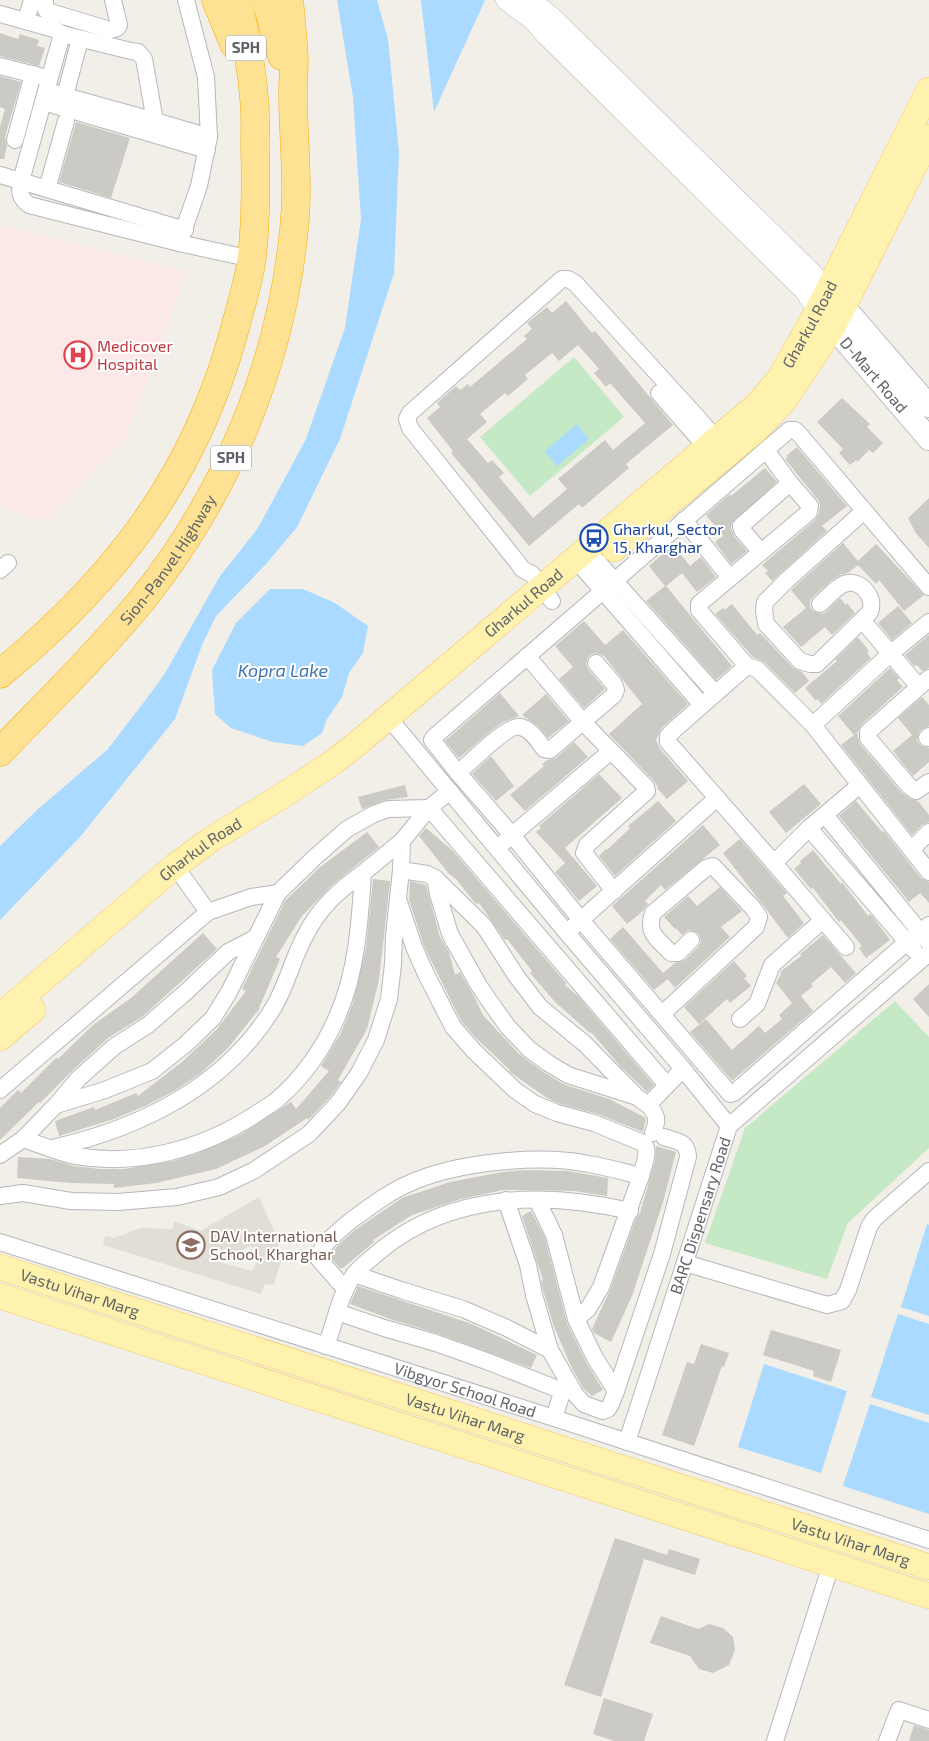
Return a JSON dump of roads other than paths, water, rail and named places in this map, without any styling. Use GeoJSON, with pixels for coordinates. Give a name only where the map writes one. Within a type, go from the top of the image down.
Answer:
{"type":"FeatureCollection","features":[{"type":"Feature","properties":{"kind":"highway"},"geometry":{"type":"LineString","coordinates":[[216,0],[254,97]]}},
{"type":"Feature","properties":{"kind":"highway","name":"SPH"},"geometry":{"type":"LineString","coordinates":[[0,674],[49,632],[80,602],[135,538],[159,503],[180,466],[216,389],[229,349],[252,259],[256,182],[254,97],[238,0]]}},
{"type":"Feature","properties":{"kind":"highway","name":"Sion-Panvel Highway"},"geometry":{"type":"LineString","coordinates":[[0,752],[110,636],[142,599],[169,563],[217,486],[237,446],[254,404],[269,361],[281,317],[294,228],[297,182],[293,93],[285,2]]}},
{"type":"Feature","properties":{"kind":"main road","name":"Gharkul Road"},"geometry":{"type":"LineString","coordinates":[[0,1016],[180,873],[220,854],[291,810],[344,774],[393,724],[542,588],[594,569],[769,417],[794,387],[929,90]]}},
{"type":"Feature","properties":{"kind":"main road","name":"Gharkul Road"},"geometry":{"type":"LineString","coordinates":[[594,569],[711,443],[744,418],[770,391],[831,308],[929,137]]}},
{"type":"Feature","properties":{"kind":"main road","name":"D-Mart Road"},"geometry":{"type":"LineString","coordinates":[[831,308],[929,406]]}},
{"type":"Feature","properties":{"kind":"main road","name":"D-Mart Road"},"geometry":{"type":"LineString","coordinates":[[831,308],[929,439]]}},
{"type":"Feature","properties":{"kind":"main road","name":"Gharkul Road"},"geometry":{"type":"LineString","coordinates":[[0,1038],[180,873]]}},
{"type":"Feature","properties":{"kind":"main road","name":"Vastu Vihar Marg"},"geometry":{"type":"LineString","coordinates":[[0,1267],[929,1567]]}},
{"type":"Feature","properties":{"kind":"main road"},"geometry":{"type":"LineString","coordinates":[[79,1321],[87,1295]]}},
{"type":"Feature","properties":{"kind":"main road"},"geometry":{"type":"LineString","coordinates":[[0,1296],[929,1596]]}},
{"type":"Feature","properties":{"kind":"street"},"geometry":{"type":"LineString","coordinates":[[26,20],[32,0]]}},
{"type":"Feature","properties":{"kind":"street"},"geometry":{"type":"LineString","coordinates":[[45,0],[44,4],[47,11],[59,17],[110,30],[119,25],[113,0]]}},
{"type":"Feature","properties":{"kind":"street"},"geometry":{"type":"LineString","coordinates":[[182,237],[199,186],[208,143],[206,76],[186,0]]}},
{"type":"Feature","properties":{"kind":"street"},"geometry":{"type":"LineString","coordinates":[[531,0],[557,22],[831,308]]}},
{"type":"Feature","properties":{"kind":"street"},"geometry":{"type":"LineString","coordinates":[[508,1],[534,21],[797,283],[831,308]]}},
{"type":"Feature","properties":{"kind":"street"},"geometry":{"type":"LineString","coordinates":[[0,14],[26,20],[59,17]]}},
{"type":"Feature","properties":{"kind":"street"},"geometry":{"type":"LineString","coordinates":[[59,17],[80,39],[132,50],[141,55],[144,60],[155,121]]}},
{"type":"Feature","properties":{"kind":"street"},"geometry":{"type":"LineString","coordinates":[[59,17],[47,91],[21,181],[19,191],[22,199],[29,205],[182,237]]}},
{"type":"Feature","properties":{"kind":"street"},"geometry":{"type":"LineString","coordinates":[[48,189],[80,39]]}},
{"type":"Feature","properties":{"kind":"street"},"geometry":{"type":"LineString","coordinates":[[0,66],[33,74],[64,112],[208,143]]}},
{"type":"Feature","properties":{"kind":"street"},"geometry":{"type":"LineString","coordinates":[[15,140],[33,74]]}},
{"type":"Feature","properties":{"kind":"street"},"geometry":{"type":"LineString","coordinates":[[64,112],[155,121],[208,143]]}},
{"type":"Feature","properties":{"kind":"street"},"geometry":{"type":"LineString","coordinates":[[0,175],[48,189],[182,237],[252,259]]}},
{"type":"Feature","properties":{"kind":"street"},"geometry":{"type":"LineString","coordinates":[[521,560],[410,428],[408,420],[410,413],[562,279],[568,279],[575,283],[711,443]]}},
{"type":"Feature","properties":{"kind":"street"},"geometry":{"type":"LineString","coordinates":[[660,392],[693,422]]}},
{"type":"Feature","properties":{"kind":"street"},"geometry":{"type":"LineString","coordinates":[[921,936],[734,1093],[730,1094],[581,920],[512,835],[435,746],[432,740],[527,656],[594,569],[684,520],[789,430],[795,430],[929,587]]}},
{"type":"Feature","properties":{"kind":"street"},"geometry":{"type":"LineString","coordinates":[[766,450],[790,483],[810,506],[809,512],[699,604],[699,610],[747,666],[757,669],[813,725],[929,872]]}},
{"type":"Feature","properties":{"kind":"street"},"geometry":{"type":"LineString","coordinates":[[761,552],[742,530],[741,526],[790,483]]}},
{"type":"Feature","properties":{"kind":"street"},"geometry":{"type":"LineString","coordinates":[[820,604],[843,584],[851,583],[859,584],[870,596],[873,605],[870,612],[817,664],[810,664],[800,661],[766,624],[765,602],[864,511]]}},
{"type":"Feature","properties":{"kind":"street"},"geometry":{"type":"LineString","coordinates":[[684,520],[730,578]]}},
{"type":"Feature","properties":{"kind":"street"},"geometry":{"type":"LineString","coordinates":[[496,526],[521,560],[522,569],[542,588]]}},
{"type":"Feature","properties":{"kind":"street"},"geometry":{"type":"LineString","coordinates":[[594,569],[715,693]]}},
{"type":"Feature","properties":{"kind":"street"},"geometry":{"type":"LineString","coordinates":[[594,569],[702,705]]}},
{"type":"Feature","properties":{"kind":"street"},"geometry":{"type":"LineString","coordinates":[[862,620],[890,654],[924,682],[872,728],[868,732],[868,738],[909,786],[916,791],[929,782]]}},
{"type":"Feature","properties":{"kind":"street"},"geometry":{"type":"LineString","coordinates":[[813,725],[890,654],[929,622]]}},
{"type":"Feature","properties":{"kind":"street"},"geometry":{"type":"LineString","coordinates":[[527,656],[583,722],[646,787],[646,791],[588,845],[584,853],[614,891]]}},
{"type":"Feature","properties":{"kind":"street"},"geometry":{"type":"LineString","coordinates":[[458,773],[501,735],[512,728],[520,726],[532,733],[544,749],[550,750],[614,695],[616,690],[614,684],[596,663]]}},
{"type":"Feature","properties":{"kind":"street"},"geometry":{"type":"LineString","coordinates":[[747,666],[668,736],[668,742],[846,947]]}},
{"type":"Feature","properties":{"kind":"street"},"geometry":{"type":"LineString","coordinates":[[393,724],[729,1126]]}},
{"type":"Feature","properties":{"kind":"street"},"geometry":{"type":"LineString","coordinates":[[497,849],[611,751]]}},
{"type":"Feature","properties":{"kind":"street"},"geometry":{"type":"LineString","coordinates":[[774,863],[809,828],[860,785]]}},
{"type":"Feature","properties":{"kind":"street"},"geometry":{"type":"LineString","coordinates":[[51,1148],[84,1141],[154,1114],[191,1093],[221,1071],[258,1031],[276,1004],[305,935],[319,912],[332,897],[402,842],[430,808],[450,791]]}},
{"type":"Feature","properties":{"kind":"street"},"geometry":{"type":"LineString","coordinates":[[567,933],[717,798]]}},
{"type":"Feature","properties":{"kind":"street"},"geometry":{"type":"LineString","coordinates":[[56,1105],[105,1090],[152,1071],[186,1044],[213,1018],[229,992],[278,893],[314,858],[347,830],[374,814],[388,809],[430,808]]}},
{"type":"Feature","properties":{"kind":"street"},"geometry":{"type":"LineString","coordinates":[[430,808],[667,1085]]}},
{"type":"Feature","properties":{"kind":"street"},"geometry":{"type":"LineString","coordinates":[[824,815],[921,936],[925,957]]}},
{"type":"Feature","properties":{"kind":"street"},"geometry":{"type":"LineString","coordinates":[[809,828],[921,936]]}},
{"type":"Feature","properties":{"kind":"street"},"geometry":{"type":"LineString","coordinates":[[912,849],[929,832]]}},
{"type":"Feature","properties":{"kind":"street"},"geometry":{"type":"LineString","coordinates":[[0,1196],[23,1193],[70,1201],[118,1202],[177,1197],[220,1187],[252,1171],[309,1134],[338,1103],[359,1073],[376,1040],[389,999],[402,842]]}},
{"type":"Feature","properties":{"kind":"street"},"geometry":{"type":"LineString","coordinates":[[662,1014],[756,927],[759,917],[753,908],[713,866],[706,868],[653,913],[650,923],[652,933],[671,952],[678,952],[691,940]]}},
{"type":"Feature","properties":{"kind":"street"},"geometry":{"type":"LineString","coordinates":[[337,1312],[562,1384],[584,1404],[603,1411],[608,1409],[616,1391],[662,1254],[688,1157],[685,1145],[658,1135],[656,1113],[585,1044],[540,1007],[517,978],[484,926],[435,878],[427,874],[401,870]]}},
{"type":"Feature","properties":{"kind":"street"},"geometry":{"type":"LineString","coordinates":[[180,873],[208,912]]}},
{"type":"Feature","properties":{"kind":"street"},"geometry":{"type":"LineString","coordinates":[[22,1139],[76,1156],[120,1159],[165,1154],[214,1138],[241,1124],[277,1100],[324,1044],[338,1016],[354,959],[360,918],[363,873]]}},
{"type":"Feature","properties":{"kind":"street"},"geometry":{"type":"LineString","coordinates":[[435,878],[450,934],[478,984],[508,1027],[529,1049],[568,1075],[642,1101]]}},
{"type":"Feature","properties":{"kind":"street"},"geometry":{"type":"LineString","coordinates":[[0,1090],[208,912],[251,896],[278,893]]}},
{"type":"Feature","properties":{"kind":"street"},"geometry":{"type":"LineString","coordinates":[[398,899],[414,947],[430,982],[453,1027],[474,1051],[515,1090],[535,1104],[557,1113],[594,1123],[643,1143],[646,1146],[647,1152],[630,1211],[601,1287],[588,1309],[576,1319]]}},
{"type":"Feature","properties":{"kind":"street"},"geometry":{"type":"LineString","coordinates":[[740,1019],[757,1004],[772,966],[823,920]]}},
{"type":"Feature","properties":{"kind":"street"},"geometry":{"type":"LineString","coordinates":[[0,1155],[22,1139],[56,1105],[79,1078],[115,1046],[148,1025],[188,991],[228,952],[255,938]]}},
{"type":"Feature","properties":{"kind":"street","name":"BARC Dispensary Road"},"geometry":{"type":"LineString","coordinates":[[627,1442],[729,1126],[925,957]]}},
{"type":"Feature","properties":{"kind":"street"},"geometry":{"type":"LineString","coordinates":[[642,1101],[667,1085],[682,1069]]}},
{"type":"Feature","properties":{"kind":"street"},"geometry":{"type":"LineString","coordinates":[[345,1289],[318,1258],[319,1252],[350,1222],[377,1201],[411,1182],[459,1168],[538,1158],[590,1164],[641,1176]]}},
{"type":"Feature","properties":{"kind":"street"},"geometry":{"type":"LineString","coordinates":[[685,1263],[827,1306],[842,1301],[848,1290],[869,1227],[874,1219],[929,1172]]}},
{"type":"Feature","properties":{"kind":"street"},"geometry":{"type":"LineString","coordinates":[[326,1346],[345,1289],[354,1274],[394,1239],[437,1216],[506,1200],[571,1201],[630,1211]]}},
{"type":"Feature","properties":{"kind":"street"},"geometry":{"type":"LineString","coordinates":[[506,1200],[528,1265],[534,1296],[562,1384],[561,1396],[551,1417]]}},
{"type":"Feature","properties":{"kind":"street"},"geometry":{"type":"LineString","coordinates":[[537,1200],[554,1235],[576,1319],[595,1358],[616,1391]]}},
{"type":"Feature","properties":{"kind":"street","name":"Vibgyor School Road"},"geometry":{"type":"LineString","coordinates":[[0,1242],[551,1417],[929,1540]]}},
{"type":"Feature","properties":{"kind":"street"},"geometry":{"type":"LineString","coordinates":[[354,1274],[463,1309],[507,1328],[550,1350]]}},
{"type":"Feature","properties":{"kind":"street"},"geometry":{"type":"LineString","coordinates":[[775,1741],[832,1565]]}},
{"type":"Feature","properties":{"kind":"street"},"geometry":{"type":"LineString","coordinates":[[888,1741],[899,1710],[929,1720]]}},
{"type":"Feature","properties":{"kind":"water"},"geometry":{"type":"Polygon","coordinates":[[[337,0],[377,0],[388,39],[399,152],[394,273],[340,439],[297,527],[266,564],[216,616],[202,645],[175,719],[80,837],[0,920],[0,846],[38,809],[107,750],[141,706],[164,675],[220,576],[258,528],[306,439],[345,328],[361,219],[353,97],[337,0]]]}},
{"type":"Feature","properties":{"kind":"water"},"geometry":{"type":"Polygon","coordinates":[[[421,0],[485,0],[434,112],[421,0]]]}},
{"type":"Feature","properties":{"kind":"water"},"geometry":{"type":"Polygon","coordinates":[[[577,424],[589,439],[557,466],[545,451],[577,424]]]}},
{"type":"Feature","properties":{"kind":"water","name":"Kopra Lake"},"geometry":{"type":"Polygon","coordinates":[[[270,589],[303,589],[335,603],[368,626],[363,653],[349,673],[342,697],[327,719],[322,733],[303,746],[273,742],[231,728],[215,714],[212,670],[236,623],[270,589]]]}},
{"type":"Feature","properties":{"kind":"water"},"geometry":{"type":"Polygon","coordinates":[[[927,1224],[929,1225],[929,1316],[901,1307],[927,1224]]]}},
{"type":"Feature","properties":{"kind":"water"},"geometry":{"type":"Polygon","coordinates":[[[898,1314],[929,1324],[929,1415],[871,1397],[898,1314]]]}},
{"type":"Feature","properties":{"kind":"water"},"geometry":{"type":"Polygon","coordinates":[[[764,1364],[847,1391],[821,1473],[738,1447],[764,1364]]]}},
{"type":"Feature","properties":{"kind":"water"},"geometry":{"type":"Polygon","coordinates":[[[870,1404],[929,1423],[929,1514],[843,1486],[870,1404]]]}},
{"type":"Feature","properties":{"kind":"place","name":"Medicover Hospital"},"geometry":{"type":"Point","coordinates":[78,355]}},
{"type":"Feature","properties":{"kind":"place","name":"Gharkul, Sector 15, Kharghar"},"geometry":{"type":"Point","coordinates":[594,538]}},
{"type":"Feature","properties":{"kind":"place","name":"DAV International School, Kharghar"},"geometry":{"type":"Point","coordinates":[191,1245]}}]}
